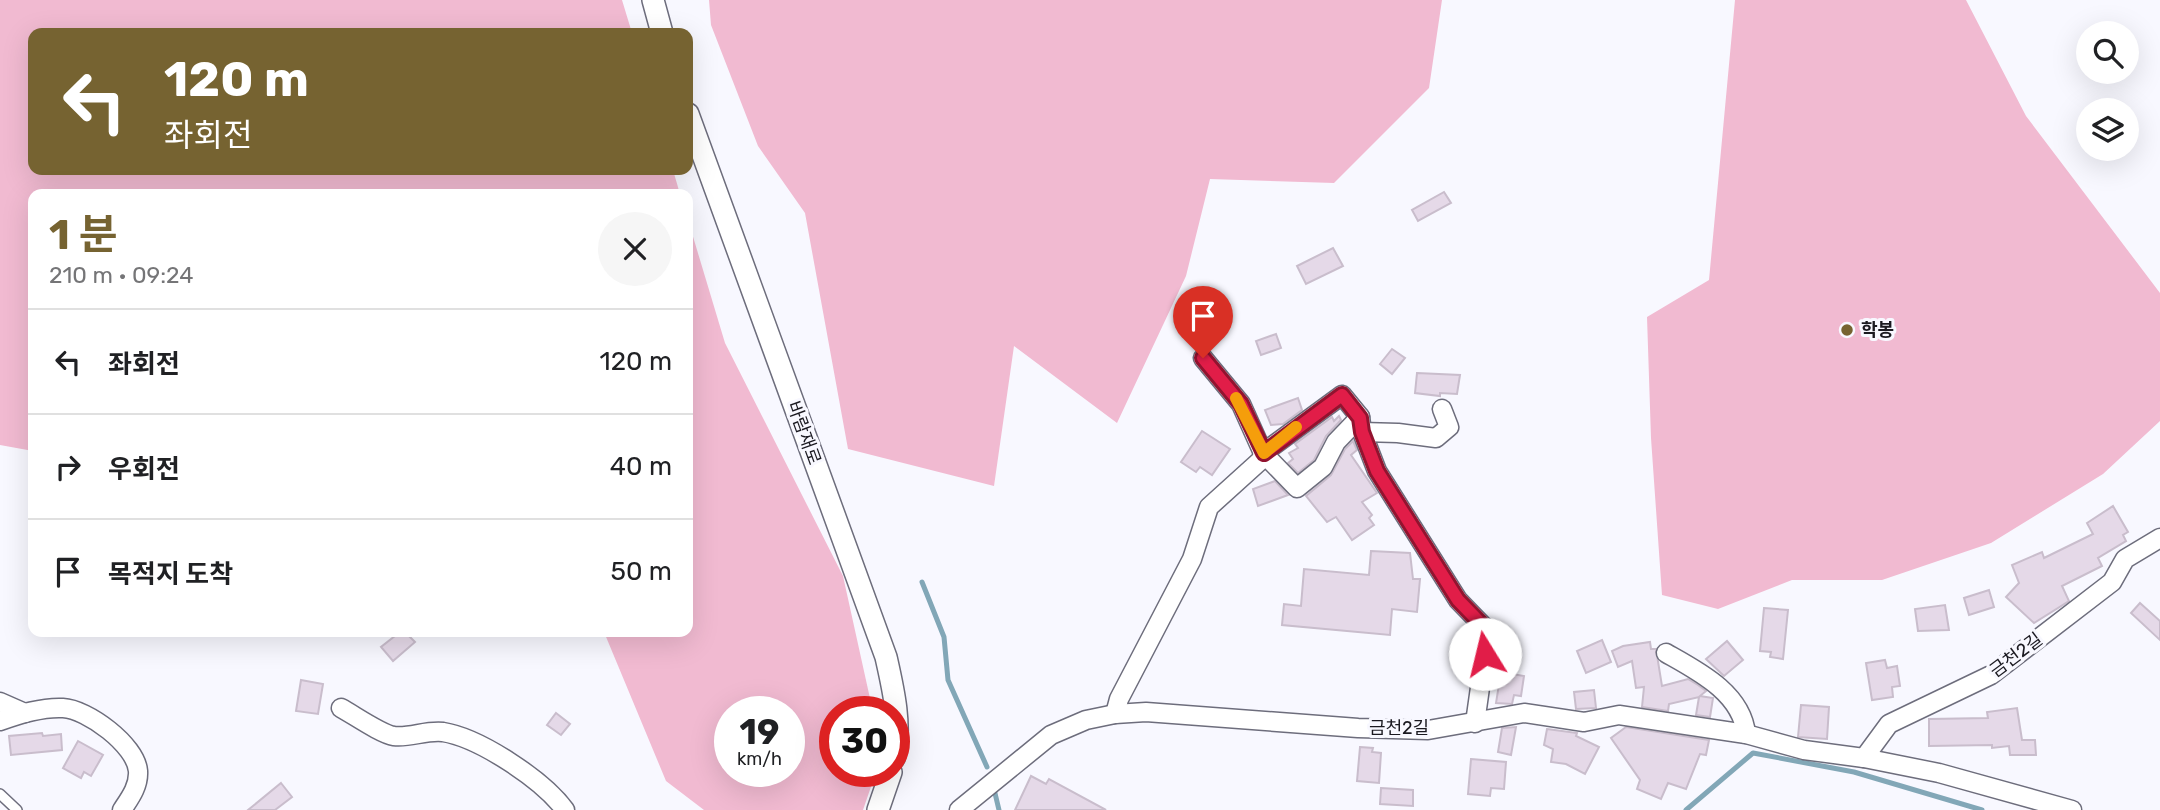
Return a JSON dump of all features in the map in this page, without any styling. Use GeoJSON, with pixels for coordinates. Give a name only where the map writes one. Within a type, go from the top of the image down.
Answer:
{"type":"FeatureCollection","features":[{"type":"Feature","properties":{"kind":"street"},"geometry":{"type":"LineString","coordinates":[[653,0],[661,28]]}},
{"type":"Feature","properties":{"kind":"street","name":"바람재로"},"geometry":{"type":"LineString","coordinates":[[693,128],[886,657],[894,696]]}},
{"type":"Feature","properties":{"kind":"street"},"geometry":{"type":"LineString","coordinates":[[1203,358],[1241,404],[1264,453],[1297,488],[1324,467],[1336,442],[1361,425],[1436,438],[1449,427],[1442,409]]}},
{"type":"Feature","properties":{"kind":"street"},"geometry":{"type":"LineString","coordinates":[[1115,714],[1119,699],[1192,559],[1209,508],[1217,497],[1261,460],[1264,453],[1342,395],[1361,425],[1377,471],[1458,600],[1488,631],[1475,723]]}},
{"type":"Feature","properties":{"kind":"street","name":"금천2길"},"geometry":{"type":"LineString","coordinates":[[1864,758],[1889,724],[1991,675],[2112,582],[2124,559],[2160,538]]}},
{"type":"Feature","properties":{"kind":"street"},"geometry":{"type":"LineString","coordinates":[[1665,653],[1710,678],[1745,719],[1746,734]]}},
{"type":"Feature","properties":{"kind":"street"},"geometry":{"type":"LineString","coordinates":[[0,702],[25,713]]}},
{"type":"Feature","properties":{"kind":"street"},"geometry":{"type":"LineString","coordinates":[[0,721],[25,713],[64,708],[108,729],[120,741],[138,768],[137,782],[122,810]]}},
{"type":"Feature","properties":{"kind":"street"},"geometry":{"type":"LineString","coordinates":[[341,708],[393,736],[430,731],[446,732],[502,756],[556,798],[565,810]]}},
{"type":"Feature","properties":{"kind":"street","name":"금천2길"},"geometry":{"type":"LineString","coordinates":[[959,810],[1051,735],[1086,720],[1115,714],[1146,712],[1428,730],[1524,713],[1584,722],[1619,715],[1746,734],[1804,750],[1864,758],[1940,773],[2072,810]]}},
{"type":"Feature","properties":{"kind":"street"},"geometry":{"type":"LineString","coordinates":[[878,810],[886,787]]}},
{"type":"Feature","properties":{"kind":"lane"},"geometry":{"type":"LineString","coordinates":[[0,794],[17,810]]}},
{"type":"Feature","properties":{"kind":"shaded area"},"geometry":{"type":"Polygon","coordinates":[[[0,0],[622,0],[630,28],[28,28],[28,175],[674,175],[679,189],[28,189],[28,450],[0,445],[0,0]]]}},
{"type":"Feature","properties":{"kind":"shaded area"},"geometry":{"type":"Polygon","coordinates":[[[709,0],[1442,0],[1429,88],[1334,183],[1210,179],[1186,276],[1117,423],[1014,346],[994,486],[848,449],[805,213],[758,146],[711,25],[709,0]]]}},
{"type":"Feature","properties":{"kind":"shaded area"},"geometry":{"type":"Polygon","coordinates":[[[1735,0],[1966,0],[2026,116],[2160,293],[2160,421],[2103,474],[1991,543],[1882,580],[1792,580],[1718,609],[1662,595],[1651,438],[1647,317],[1709,280],[1735,0]]]}},
{"type":"Feature","properties":{"kind":"shaded area"},"geometry":{"type":"Polygon","coordinates":[[[693,237],[725,343],[843,576],[869,696],[819,696],[819,787],[871,787],[863,810],[704,810],[666,781],[606,637],[693,637],[693,237]]]}},
{"type":"Feature","properties":{"kind":"building"},"geometry":{"type":"Polygon","coordinates":[[[1444,192],[1451,203],[1418,221],[1412,210],[1444,192]]]}},
{"type":"Feature","properties":{"kind":"building"},"geometry":{"type":"Polygon","coordinates":[[[1333,248],[1343,266],[1306,284],[1297,266],[1333,248]]]}},
{"type":"Feature","properties":{"kind":"building"},"geometry":{"type":"Polygon","coordinates":[[[1276,334],[1281,348],[1261,355],[1256,341],[1276,334]]]}},
{"type":"Feature","properties":{"kind":"building"},"geometry":{"type":"Polygon","coordinates":[[[1392,349],[1405,358],[1392,374],[1380,364],[1392,349]]]}},
{"type":"Feature","properties":{"kind":"building"},"geometry":{"type":"Polygon","coordinates":[[[1417,373],[1460,375],[1457,394],[1440,393],[1440,396],[1415,393],[1417,373]]]}},
{"type":"Feature","properties":{"kind":"building"},"geometry":{"type":"Polygon","coordinates":[[[1298,398],[1302,410],[1283,424],[1271,425],[1265,410],[1298,398]]]}},
{"type":"Feature","properties":{"kind":"building"},"geometry":{"type":"Polygon","coordinates":[[[1339,416],[1341,420],[1326,436],[1314,460],[1298,473],[1288,463],[1293,459],[1289,453],[1298,448],[1295,444],[1332,417],[1334,421],[1339,416]]]}},
{"type":"Feature","properties":{"kind":"building"},"geometry":{"type":"Polygon","coordinates":[[[1202,431],[1230,449],[1212,475],[1200,467],[1196,472],[1181,462],[1202,431]]]}},
{"type":"Feature","properties":{"kind":"building"},"geometry":{"type":"Polygon","coordinates":[[[1353,441],[1357,450],[1351,455],[1377,493],[1362,502],[1372,515],[1369,518],[1374,525],[1352,540],[1336,517],[1327,522],[1306,496],[1331,475],[1345,449],[1353,441]]]}},
{"type":"Feature","properties":{"kind":"building"},"geometry":{"type":"Polygon","coordinates":[[[1275,481],[1288,495],[1258,506],[1253,489],[1275,481]]]}},
{"type":"Feature","properties":{"kind":"building"},"geometry":{"type":"Polygon","coordinates":[[[2113,506],[2128,532],[2123,535],[2126,541],[2098,558],[2102,566],[2062,586],[2069,601],[2034,623],[2006,597],[2019,583],[2012,565],[2042,552],[2044,558],[2093,534],[2087,523],[2113,506]]]}},
{"type":"Feature","properties":{"kind":"building"},"geometry":{"type":"Polygon","coordinates":[[[1371,551],[1410,553],[1413,579],[1420,579],[1417,612],[1392,609],[1390,635],[1282,625],[1284,604],[1301,606],[1304,569],[1369,575],[1371,551]]]}},
{"type":"Feature","properties":{"kind":"building"},"geometry":{"type":"Polygon","coordinates":[[[1989,590],[1994,607],[1969,615],[1964,598],[1989,590]]]}},
{"type":"Feature","properties":{"kind":"building"},"geometry":{"type":"Polygon","coordinates":[[[2140,603],[2160,621],[2160,640],[2131,613],[2140,603]]]}},
{"type":"Feature","properties":{"kind":"building"},"geometry":{"type":"Polygon","coordinates":[[[1945,605],[1949,630],[1918,631],[1915,609],[1945,605]]]}},
{"type":"Feature","properties":{"kind":"building"},"geometry":{"type":"Polygon","coordinates":[[[1764,608],[1788,610],[1783,659],[1770,657],[1771,652],[1760,651],[1764,608]]]}},
{"type":"Feature","properties":{"kind":"building"},"geometry":{"type":"Polygon","coordinates":[[[394,637],[410,637],[415,642],[393,661],[381,647],[394,637]]]}},
{"type":"Feature","properties":{"kind":"building"},"geometry":{"type":"Polygon","coordinates":[[[1602,640],[1611,662],[1586,673],[1577,651],[1602,640]]]}},
{"type":"Feature","properties":{"kind":"building"},"geometry":{"type":"Polygon","coordinates":[[[1727,641],[1743,660],[1724,676],[1706,659],[1727,641]]]}},
{"type":"Feature","properties":{"kind":"building"},"geometry":{"type":"Polygon","coordinates":[[[1650,642],[1651,649],[1656,649],[1662,686],[1688,679],[1698,685],[1706,691],[1700,696],[1713,698],[1710,717],[1696,715],[1699,697],[1669,704],[1668,711],[1642,707],[1644,687],[1636,688],[1632,661],[1618,667],[1612,651],[1623,646],[1650,642]]]}},
{"type":"Feature","properties":{"kind":"building"},"geometry":{"type":"Polygon","coordinates":[[[1885,660],[1887,668],[1897,666],[1900,686],[1892,687],[1893,697],[1872,700],[1866,663],[1885,660]]]}},
{"type":"Feature","properties":{"kind":"building"},"geometry":{"type":"Polygon","coordinates":[[[1501,672],[1524,676],[1521,696],[1514,695],[1512,704],[1496,703],[1501,672]]]}},
{"type":"Feature","properties":{"kind":"building"},"geometry":{"type":"Polygon","coordinates":[[[301,680],[323,684],[318,714],[296,711],[301,680]]]}},
{"type":"Feature","properties":{"kind":"building"},"geometry":{"type":"Polygon","coordinates":[[[1594,690],[1596,708],[1576,709],[1574,692],[1594,690]]]}},
{"type":"Feature","properties":{"kind":"building"},"geometry":{"type":"Polygon","coordinates":[[[1801,705],[1829,707],[1827,739],[1798,737],[1801,705]]]}},
{"type":"Feature","properties":{"kind":"building"},"geometry":{"type":"Polygon","coordinates":[[[2017,708],[2022,740],[2035,740],[2036,755],[2010,755],[2009,746],[1929,746],[1929,719],[1988,718],[1987,712],[2017,708]]]}},
{"type":"Feature","properties":{"kind":"building"},"geometry":{"type":"Polygon","coordinates":[[[556,713],[570,724],[561,735],[547,725],[556,713]]]}},
{"type":"Feature","properties":{"kind":"building"},"geometry":{"type":"Polygon","coordinates":[[[1516,727],[1511,755],[1498,752],[1502,728],[1516,727]]]}},
{"type":"Feature","properties":{"kind":"building"},"geometry":{"type":"Polygon","coordinates":[[[1626,727],[1709,740],[1706,755],[1700,754],[1686,789],[1668,783],[1661,799],[1637,789],[1640,780],[1611,738],[1626,727]]]}},
{"type":"Feature","properties":{"kind":"building"},"geometry":{"type":"Polygon","coordinates":[[[1547,729],[1577,733],[1576,736],[1599,747],[1585,774],[1566,764],[1551,762],[1553,749],[1544,745],[1547,729]]]}},
{"type":"Feature","properties":{"kind":"building"},"geometry":{"type":"Polygon","coordinates":[[[42,733],[43,736],[61,734],[62,750],[11,755],[9,736],[42,733]]]}},
{"type":"Feature","properties":{"kind":"building"},"geometry":{"type":"Polygon","coordinates":[[[78,741],[103,755],[91,776],[84,772],[81,778],[63,768],[78,741]]]}},
{"type":"Feature","properties":{"kind":"building"},"geometry":{"type":"Polygon","coordinates":[[[1360,747],[1373,748],[1372,752],[1381,753],[1379,783],[1357,781],[1360,747]]]}},
{"type":"Feature","properties":{"kind":"building"},"geometry":{"type":"Polygon","coordinates":[[[1471,759],[1506,762],[1504,789],[1491,788],[1490,796],[1468,794],[1471,759]]]}},
{"type":"Feature","properties":{"kind":"building"},"geometry":{"type":"Polygon","coordinates":[[[1031,776],[1046,784],[1049,779],[1106,810],[1015,810],[1031,776]]]}},
{"type":"Feature","properties":{"kind":"building"},"geometry":{"type":"Polygon","coordinates":[[[281,783],[292,797],[275,810],[248,810],[281,783]]]}},
{"type":"Feature","properties":{"kind":"building"},"geometry":{"type":"Polygon","coordinates":[[[1381,788],[1413,790],[1413,806],[1380,804],[1381,788]]]}},
{"type":"Feature","properties":{"kind":"waterway"},"geometry":{"type":"LineString","coordinates":[[922,582],[944,637],[948,680],[987,767]]}},
{"type":"Feature","properties":{"kind":"waterway"},"geometry":{"type":"LineString","coordinates":[[1686,810],[1753,753],[1854,772],[1982,810]]}},
{"type":"Feature","properties":{"kind":"waterway"},"geometry":{"type":"LineString","coordinates":[[994,789],[999,810]]}},
{"type":"Feature","properties":{"kind":"slow traffic"},"geometry":{"type":"LineString","coordinates":[[1236,398],[1264,453],[1296,427]]}},
{"type":"Feature","properties":{"kind":"place","name":"학봉"},"geometry":{"type":"Point","coordinates":[1847,330]}},
{"type":"Feature","properties":{"kind":"route"},"geometry":{"type":"LineString","coordinates":[[1203,358],[1241,404],[1264,453],[1342,395],[1360,418],[1362,432],[1377,471],[1458,600],[1488,631],[1485,654]]}}]}
